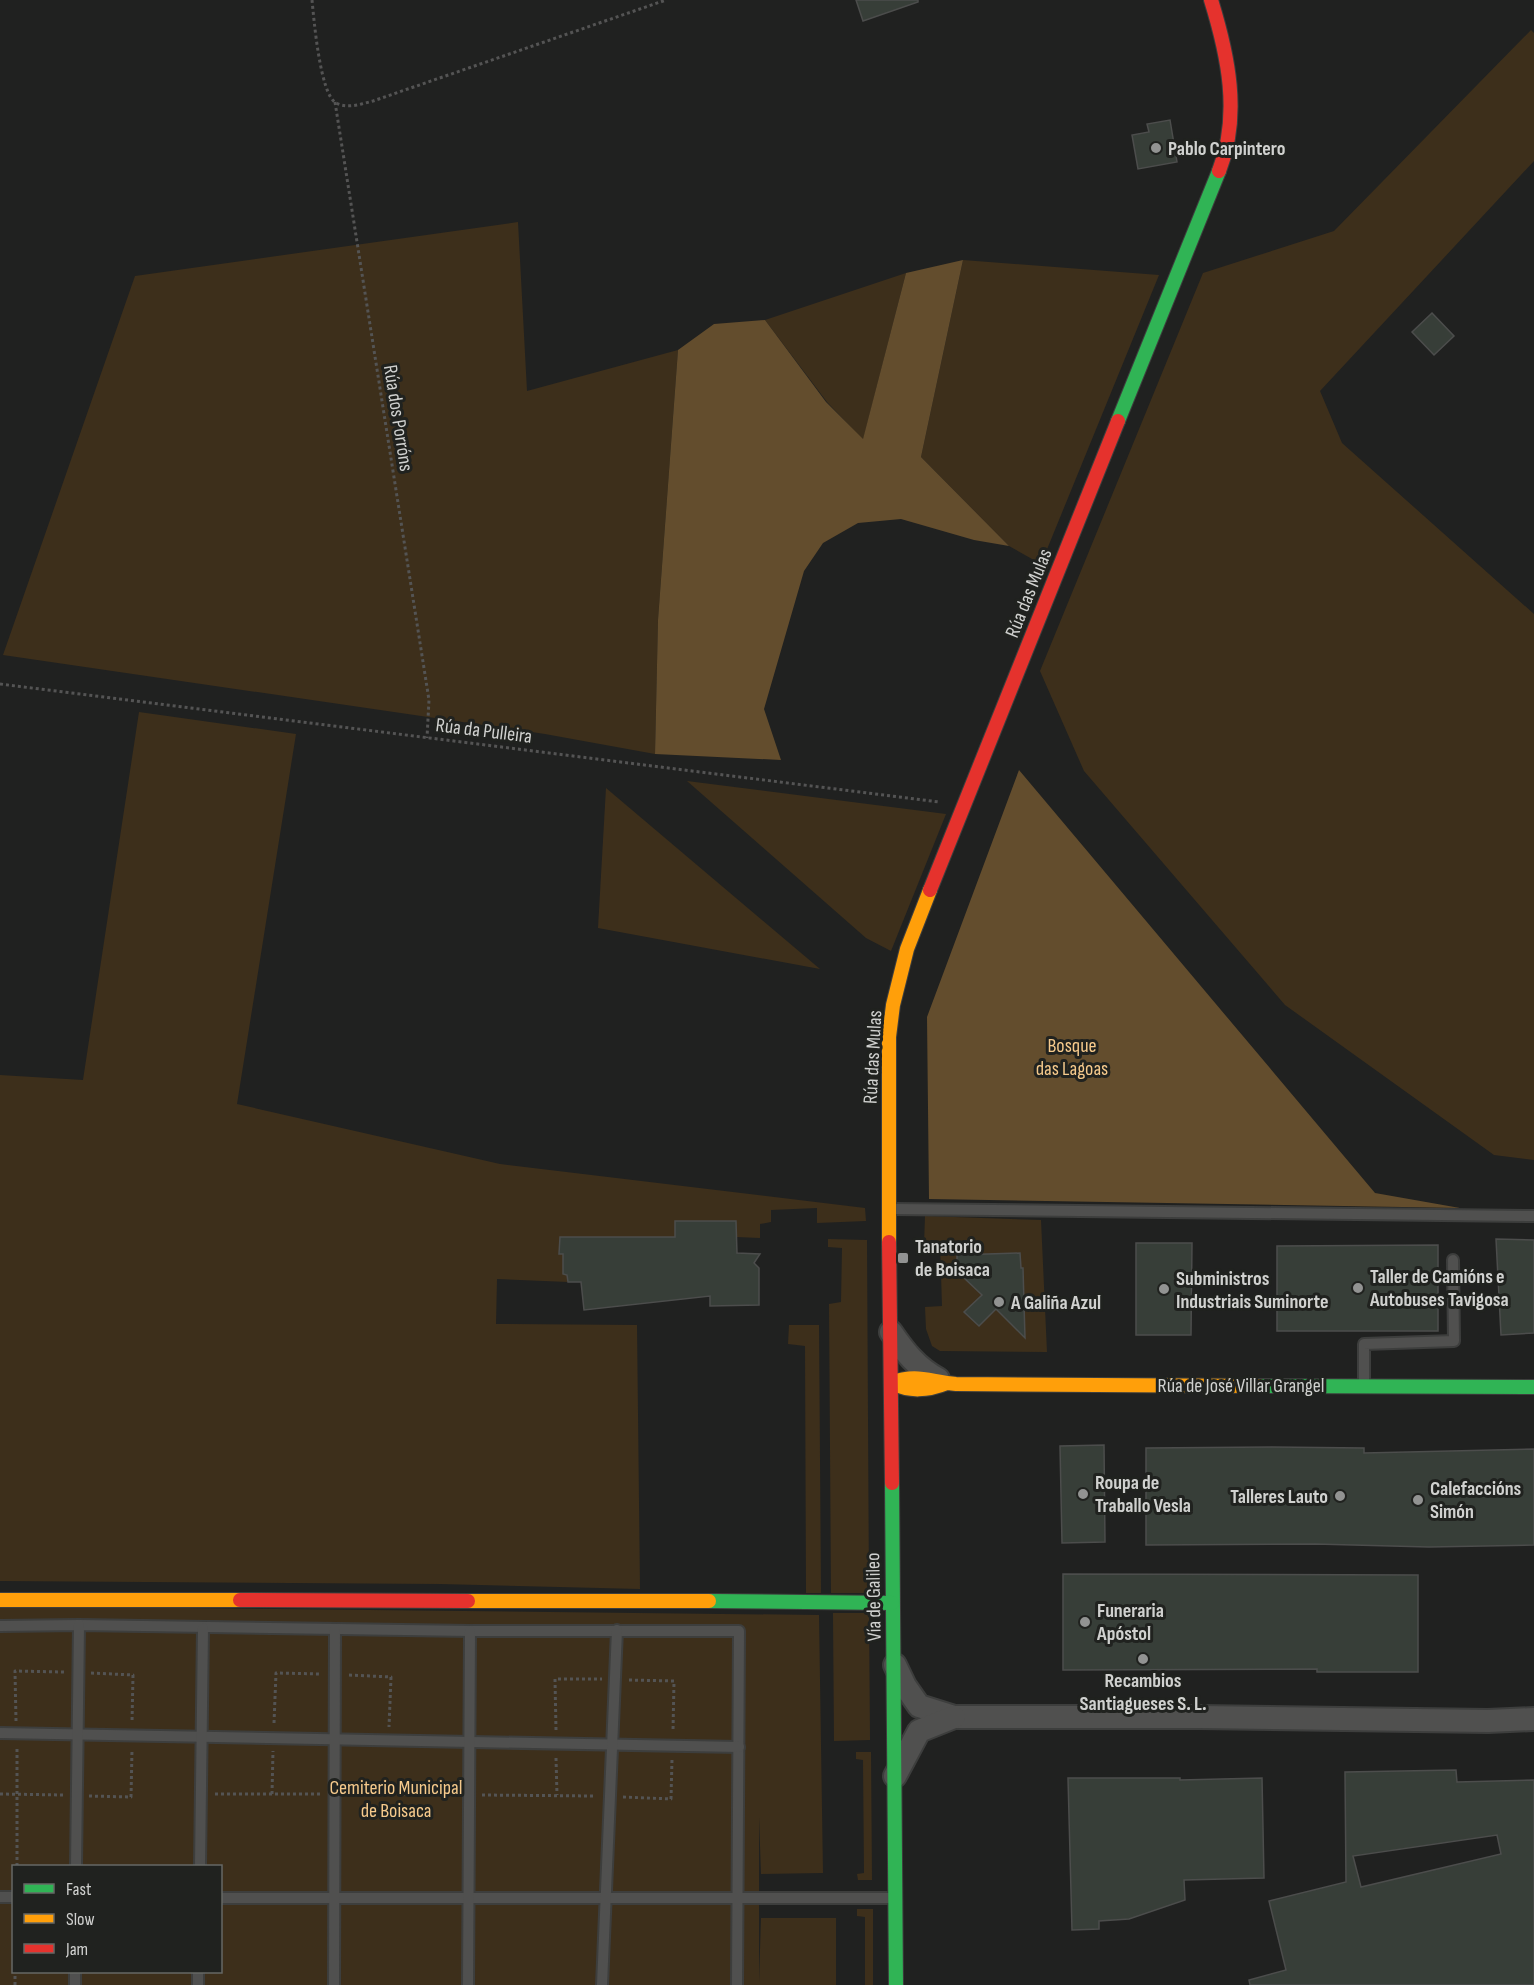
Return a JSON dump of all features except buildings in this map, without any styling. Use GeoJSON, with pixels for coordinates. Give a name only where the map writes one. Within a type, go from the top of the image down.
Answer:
{"type":"FeatureCollection","features":[{"type":"Feature","properties":{"kind":"street","name":"Rúa das Mulas"},"geometry":{"type":"LineString","coordinates":[[889,1209],[889,1037],[893,1005],[908,949],[963,805],[1221,167],[1227,143],[1232,97],[1227,53],[1211,0]]}},
{"type":"Feature","properties":{"kind":"street","name":"Vía de Galileo"},"geometry":{"type":"LineString","coordinates":[[889,1209],[896,1985]]}},
{"type":"Feature","properties":{"kind":"street","name":"Rúa de José Villar Grangel"},"geometry":{"type":"LineString","coordinates":[[891,1332],[909,1357],[927,1373],[947,1383]]}},
{"type":"Feature","properties":{"kind":"street","name":"Rúa de José Villar Grangel"},"geometry":{"type":"LineString","coordinates":[[891,1383],[914,1375],[947,1383],[1534,1388]]}},
{"type":"Feature","properties":{"kind":"street","name":"Rúa de José Villar Grangel"},"geometry":{"type":"LineString","coordinates":[[890,1429],[903,1411],[914,1401],[947,1383]]}},
{"type":"Feature","properties":{"kind":"street"},"geometry":{"type":"LineString","coordinates":[[0,1600],[892,1603]]}},
{"type":"Feature","properties":{"kind":"street"},"geometry":{"type":"LineString","coordinates":[[893,1663],[919,1706],[922,1722],[894,1778]]}},
{"type":"Feature","properties":{"kind":"street"},"geometry":{"type":"LineString","coordinates":[[894,1701],[906,1701],[930,1711],[954,1717],[1200,1717],[1488,1721],[1534,1719]]}},
{"type":"Feature","properties":{"kind":"street"},"geometry":{"type":"LineString","coordinates":[[894,1737],[919,1731],[954,1717]]}},
{"type":"Feature","properties":{"kind":"lane"},"geometry":{"type":"LineString","coordinates":[[889,1209],[1534,1216]]}},
{"type":"Feature","properties":{"kind":"lane"},"geometry":{"type":"LineString","coordinates":[[1364,1386],[1364,1344],[1454,1341],[1453,1260]]}},
{"type":"Feature","properties":{"kind":"lane"},"geometry":{"type":"LineString","coordinates":[[76,1865],[79,1625]]}},
{"type":"Feature","properties":{"kind":"lane"},"geometry":{"type":"LineString","coordinates":[[0,1626],[79,1625],[470,1631],[739,1631],[737,1985]]}},
{"type":"Feature","properties":{"kind":"lane"},"geometry":{"type":"LineString","coordinates":[[200,1865],[203,1628]]}},
{"type":"Feature","properties":{"kind":"lane"},"geometry":{"type":"LineString","coordinates":[[334,1985],[335,1629]]}},
{"type":"Feature","properties":{"kind":"lane"},"geometry":{"type":"LineString","coordinates":[[602,1985],[617,1630]]}},
{"type":"Feature","properties":{"kind":"lane"},"geometry":{"type":"LineString","coordinates":[[468,1985],[470,1631]]}},
{"type":"Feature","properties":{"kind":"lane"},"geometry":{"type":"LineString","coordinates":[[0,1733],[739,1747]]}},
{"type":"Feature","properties":{"kind":"lane"},"geometry":{"type":"LineString","coordinates":[[222,1898],[895,1898]]}},
{"type":"Feature","properties":{"kind":"path","name":"Rúa dos Porróns"},"geometry":{"type":"LineString","coordinates":[[312,0],[326,90],[335,102],[429,700],[428,738]]}},
{"type":"Feature","properties":{"kind":"path"},"geometry":{"type":"LineString","coordinates":[[335,102],[350,106],[372,102],[666,0]]}},
{"type":"Feature","properties":{"kind":"path","name":"Rúa da Pulleira"},"geometry":{"type":"LineString","coordinates":[[0,684],[963,805]]}},
{"type":"Feature","properties":{"kind":"path"},"geometry":{"type":"LineString","coordinates":[[0,1794],[18,1794],[17,1865]]}},
{"type":"Feature","properties":{"kind":"path"},"geometry":{"type":"LineString","coordinates":[[201,1794],[557,1795]]}},
{"type":"Feature","properties":{"kind":"green space"},"geometry":{"type":"Polygon","coordinates":[[[1531,30],[1534,33],[1534,161],[1320,391],[1342,443],[1534,614],[1534,1160],[1494,1155],[1285,1005],[1084,771],[1040,671],[1203,273],[1334,231],[1531,30]]]}},
{"type":"Feature","properties":{"kind":"green space"},"geometry":{"type":"Polygon","coordinates":[[[518,222],[527,391],[678,350],[658,620],[655,754],[545,734],[3,655],[135,276],[518,222]]]}},
{"type":"Feature","properties":{"kind":"green space"},"geometry":{"type":"Polygon","coordinates":[[[963,260],[1159,275],[1041,564],[1009,546],[921,457],[963,260]]]}},
{"type":"Feature","properties":{"kind":"green space"},"geometry":{"type":"Polygon","coordinates":[[[963,260],[921,457],[1009,546],[974,540],[901,519],[858,523],[823,543],[804,571],[764,709],[781,760],[655,754],[658,620],[678,350],[714,324],[765,320],[826,402],[863,439],[906,273],[963,260]]]}},
{"type":"Feature","properties":{"kind":"green space"},"geometry":{"type":"Polygon","coordinates":[[[906,273],[863,440],[827,402],[765,320],[906,273]]]}},
{"type":"Feature","properties":{"kind":"green space"},"geometry":{"type":"Polygon","coordinates":[[[139,712],[296,734],[237,1104],[500,1164],[865,1208],[866,1221],[817,1223],[817,1208],[771,1210],[771,1222],[760,1224],[760,1238],[736,1237],[735,1221],[676,1221],[675,1237],[560,1237],[559,1254],[563,1254],[563,1274],[567,1275],[568,1282],[497,1279],[496,1324],[637,1325],[640,1589],[440,1584],[0,1581],[0,1075],[83,1080],[139,712]]]}},
{"type":"Feature","properties":{"kind":"green space","name":"Bosque das Lagoas"},"geometry":{"type":"Polygon","coordinates":[[[1019,770],[1375,1193],[1460,1208],[929,1199],[927,1017],[1019,770]]]}},
{"type":"Feature","properties":{"kind":"green space"},"geometry":{"type":"Polygon","coordinates":[[[687,781],[946,814],[891,951],[866,938],[687,781]]]}},
{"type":"Feature","properties":{"kind":"green space"},"geometry":{"type":"Polygon","coordinates":[[[606,788],[820,969],[598,928],[606,788]]]}},
{"type":"Feature","properties":{"kind":"green space"},"geometry":{"type":"Polygon","coordinates":[[[925,1216],[1041,1220],[1047,1352],[940,1351],[932,1346],[926,1329],[925,1307],[942,1306],[940,1244],[924,1245],[925,1216]]]}},
{"type":"Feature","properties":{"kind":"green space"},"geometry":{"type":"Polygon","coordinates":[[[828,1239],[867,1240],[869,1593],[831,1593],[829,1304],[841,1302],[842,1248],[828,1247],[828,1239]]]}},
{"type":"Feature","properties":{"kind":"green space"},"geometry":{"type":"Polygon","coordinates":[[[789,1325],[819,1325],[821,1593],[806,1593],[805,1346],[788,1344],[789,1325]]]}},
{"type":"Feature","properties":{"kind":"green space","name":"Cemiterio Municipal de Boisaca"},"geometry":{"type":"Polygon","coordinates":[[[0,1606],[819,1615],[823,1873],[761,1874],[759,1817],[759,1982],[761,1918],[836,1918],[836,1985],[0,1985],[0,1606]]]}},
{"type":"Feature","properties":{"kind":"green space"},"geometry":{"type":"Polygon","coordinates":[[[833,1613],[869,1613],[870,1740],[834,1741],[833,1613]]]}},
{"type":"Feature","properties":{"kind":"green space"},"geometry":{"type":"Polygon","coordinates":[[[856,1752],[871,1752],[872,1880],[858,1880],[857,1874],[864,1873],[863,1760],[856,1759],[856,1752]]]}},
{"type":"Feature","properties":{"kind":"green space"},"geometry":{"type":"Polygon","coordinates":[[[857,1909],[873,1909],[873,1985],[865,1985],[865,1917],[857,1916],[857,1909]]]}},
{"type":"Feature","properties":{"kind":"traffic: fast"},"geometry":{"type":"LineString","coordinates":[[1118,421],[1219,171]]}},
{"type":"Feature","properties":{"kind":"traffic: fast"},"geometry":{"type":"LineString","coordinates":[[1259,1386],[1534,1387]]}},
{"type":"Feature","properties":{"kind":"traffic: fast"},"geometry":{"type":"LineString","coordinates":[[892,1483],[896,1985]]}},
{"type":"Feature","properties":{"kind":"traffic: fast"},"geometry":{"type":"LineString","coordinates":[[709,1601],[892,1603]]}},
{"type":"Feature","properties":{"kind":"traffic: slow"},"geometry":{"type":"LineString","coordinates":[[889,1242],[889,1037],[893,1005],[907,949],[930,890]]}},
{"type":"Feature","properties":{"kind":"traffic: slow"},"geometry":{"type":"LineString","coordinates":[[947,1383],[919,1389],[905,1388],[891,1383],[916,1378],[956,1384],[1259,1386]]}},
{"type":"Feature","properties":{"kind":"traffic: slow"},"geometry":{"type":"LineString","coordinates":[[0,1600],[240,1600]]}},
{"type":"Feature","properties":{"kind":"traffic: slow"},"geometry":{"type":"LineString","coordinates":[[468,1601],[709,1601]]}},
{"type":"Feature","properties":{"kind":"traffic: jam"},"geometry":{"type":"LineString","coordinates":[[1211,0],[1223,42],[1230,85],[1229,128],[1226,150],[1219,171]]}},
{"type":"Feature","properties":{"kind":"traffic: jam"},"geometry":{"type":"LineString","coordinates":[[930,890],[1118,421]]}},
{"type":"Feature","properties":{"kind":"traffic: jam"},"geometry":{"type":"LineString","coordinates":[[889,1242],[892,1483]]}},
{"type":"Feature","properties":{"kind":"traffic: jam"},"geometry":{"type":"LineString","coordinates":[[240,1600],[468,1601]]}},
{"type":"Feature","properties":{"kind":"place","name":"Pablo Carpintero"},"geometry":{"type":"Point","coordinates":[1156,148]}},
{"type":"Feature","properties":{"kind":"place","name":"Tanatorio de Boisaca"},"geometry":{"type":"Point","coordinates":[903,1258]}},
{"type":"Feature","properties":{"kind":"place","name":"Taller de Camións e Autobuses Tavigosa"},"geometry":{"type":"Point","coordinates":[1358,1288]}},
{"type":"Feature","properties":{"kind":"place","name":"Subministros Industriais Suminorte"},"geometry":{"type":"Point","coordinates":[1164,1289]}},
{"type":"Feature","properties":{"kind":"place","name":"A Galiña Azul"},"geometry":{"type":"Point","coordinates":[999,1302]}},
{"type":"Feature","properties":{"kind":"place","name":"Roupa de Traballo Vesla"},"geometry":{"type":"Point","coordinates":[1083,1494]}},
{"type":"Feature","properties":{"kind":"place","name":"Talleres Lauto"},"geometry":{"type":"Point","coordinates":[1340,1496]}},
{"type":"Feature","properties":{"kind":"place","name":"Calefaccións Simón"},"geometry":{"type":"Point","coordinates":[1418,1500]}},
{"type":"Feature","properties":{"kind":"place","name":"Funeraria Apóstol"},"geometry":{"type":"Point","coordinates":[1085,1622]}},
{"type":"Feature","properties":{"kind":"place","name":"Recambios Santiagueses S. L."},"geometry":{"type":"Point","coordinates":[1143,1659]}}]}
